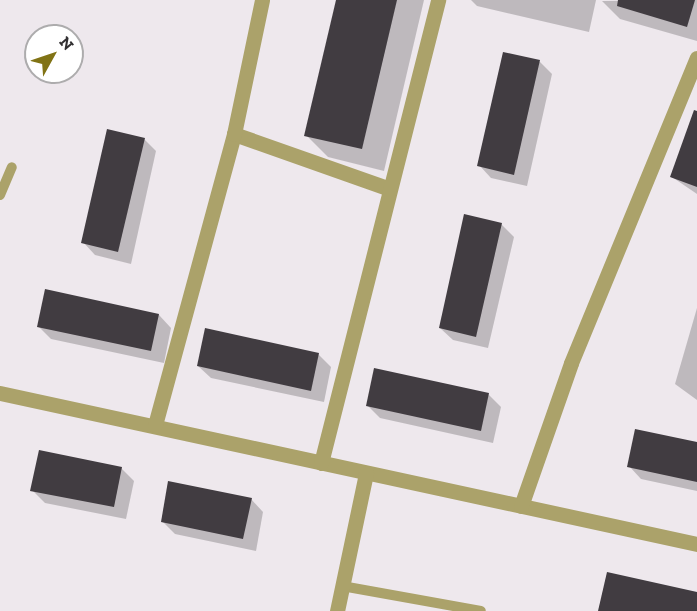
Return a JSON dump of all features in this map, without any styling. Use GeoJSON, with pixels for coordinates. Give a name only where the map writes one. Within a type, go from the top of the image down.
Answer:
{"type":"FeatureCollection","features":[{"type":"Feature","properties":{"kind":"street"},"geometry":{"type":"LineString","coordinates":[[155,425],[234,134],[262,0]]}},
{"type":"Feature","properties":{"kind":"street"},"geometry":{"type":"LineString","coordinates":[[321,463],[387,189],[438,0]]}},
{"type":"Feature","properties":{"kind":"street"},"geometry":{"type":"LineString","coordinates":[[521,506],[571,363],[697,58]]}},
{"type":"Feature","properties":{"kind":"street"},"geometry":{"type":"LineString","coordinates":[[234,134],[387,189]]}},
{"type":"Feature","properties":{"kind":"street"},"geometry":{"type":"LineString","coordinates":[[0,393],[697,544]]}},
{"type":"Feature","properties":{"kind":"street"},"geometry":{"type":"LineString","coordinates":[[337,611],[366,473]]}},
{"type":"Feature","properties":{"kind":"lane"},"geometry":{"type":"LineString","coordinates":[[0,195],[12,167]]}},
{"type":"Feature","properties":{"kind":"lane"},"geometry":{"type":"LineString","coordinates":[[342,586],[481,611]]}},
{"type":"Feature","properties":{"kind":"building"},"geometry":{"type":"Polygon","coordinates":[[[336,0],[397,0],[362,149],[304,136],[336,0]]]}},
{"type":"Feature","properties":{"kind":"building"},"geometry":{"type":"Polygon","coordinates":[[[618,0],[695,0],[687,27],[617,6],[618,0]]]}},
{"type":"Feature","properties":{"kind":"building"},"geometry":{"type":"Polygon","coordinates":[[[503,52],[540,60],[514,175],[477,166],[503,52]]]}},
{"type":"Feature","properties":{"kind":"building"},"geometry":{"type":"Polygon","coordinates":[[[694,110],[697,111],[697,187],[670,177],[694,110]]]}},
{"type":"Feature","properties":{"kind":"building"},"geometry":{"type":"Polygon","coordinates":[[[107,129],[145,138],[118,252],[81,243],[107,129]]]}},
{"type":"Feature","properties":{"kind":"building"},"geometry":{"type":"Polygon","coordinates":[[[464,214],[502,223],[476,337],[439,328],[464,214]]]}},
{"type":"Feature","properties":{"kind":"building"},"geometry":{"type":"Polygon","coordinates":[[[45,289],[159,314],[151,351],[37,327],[45,289]]]}},
{"type":"Feature","properties":{"kind":"building"},"geometry":{"type":"Polygon","coordinates":[[[205,328],[319,353],[311,391],[197,366],[205,328]]]}},
{"type":"Feature","properties":{"kind":"building"},"geometry":{"type":"Polygon","coordinates":[[[374,368],[489,393],[481,431],[366,406],[374,368]]]}},
{"type":"Feature","properties":{"kind":"building"},"geometry":{"type":"Polygon","coordinates":[[[635,429],[697,442],[697,482],[627,467],[635,429]]]}},
{"type":"Feature","properties":{"kind":"building"},"geometry":{"type":"Polygon","coordinates":[[[39,450],[122,467],[114,507],[30,491],[39,450]]]}},
{"type":"Feature","properties":{"kind":"building"},"geometry":{"type":"Polygon","coordinates":[[[168,481],[252,498],[243,539],[161,522],[168,481]]]}},
{"type":"Feature","properties":{"kind":"building"},"geometry":{"type":"Polygon","coordinates":[[[607,572],[697,592],[697,611],[598,611],[607,572]]]}}]}
